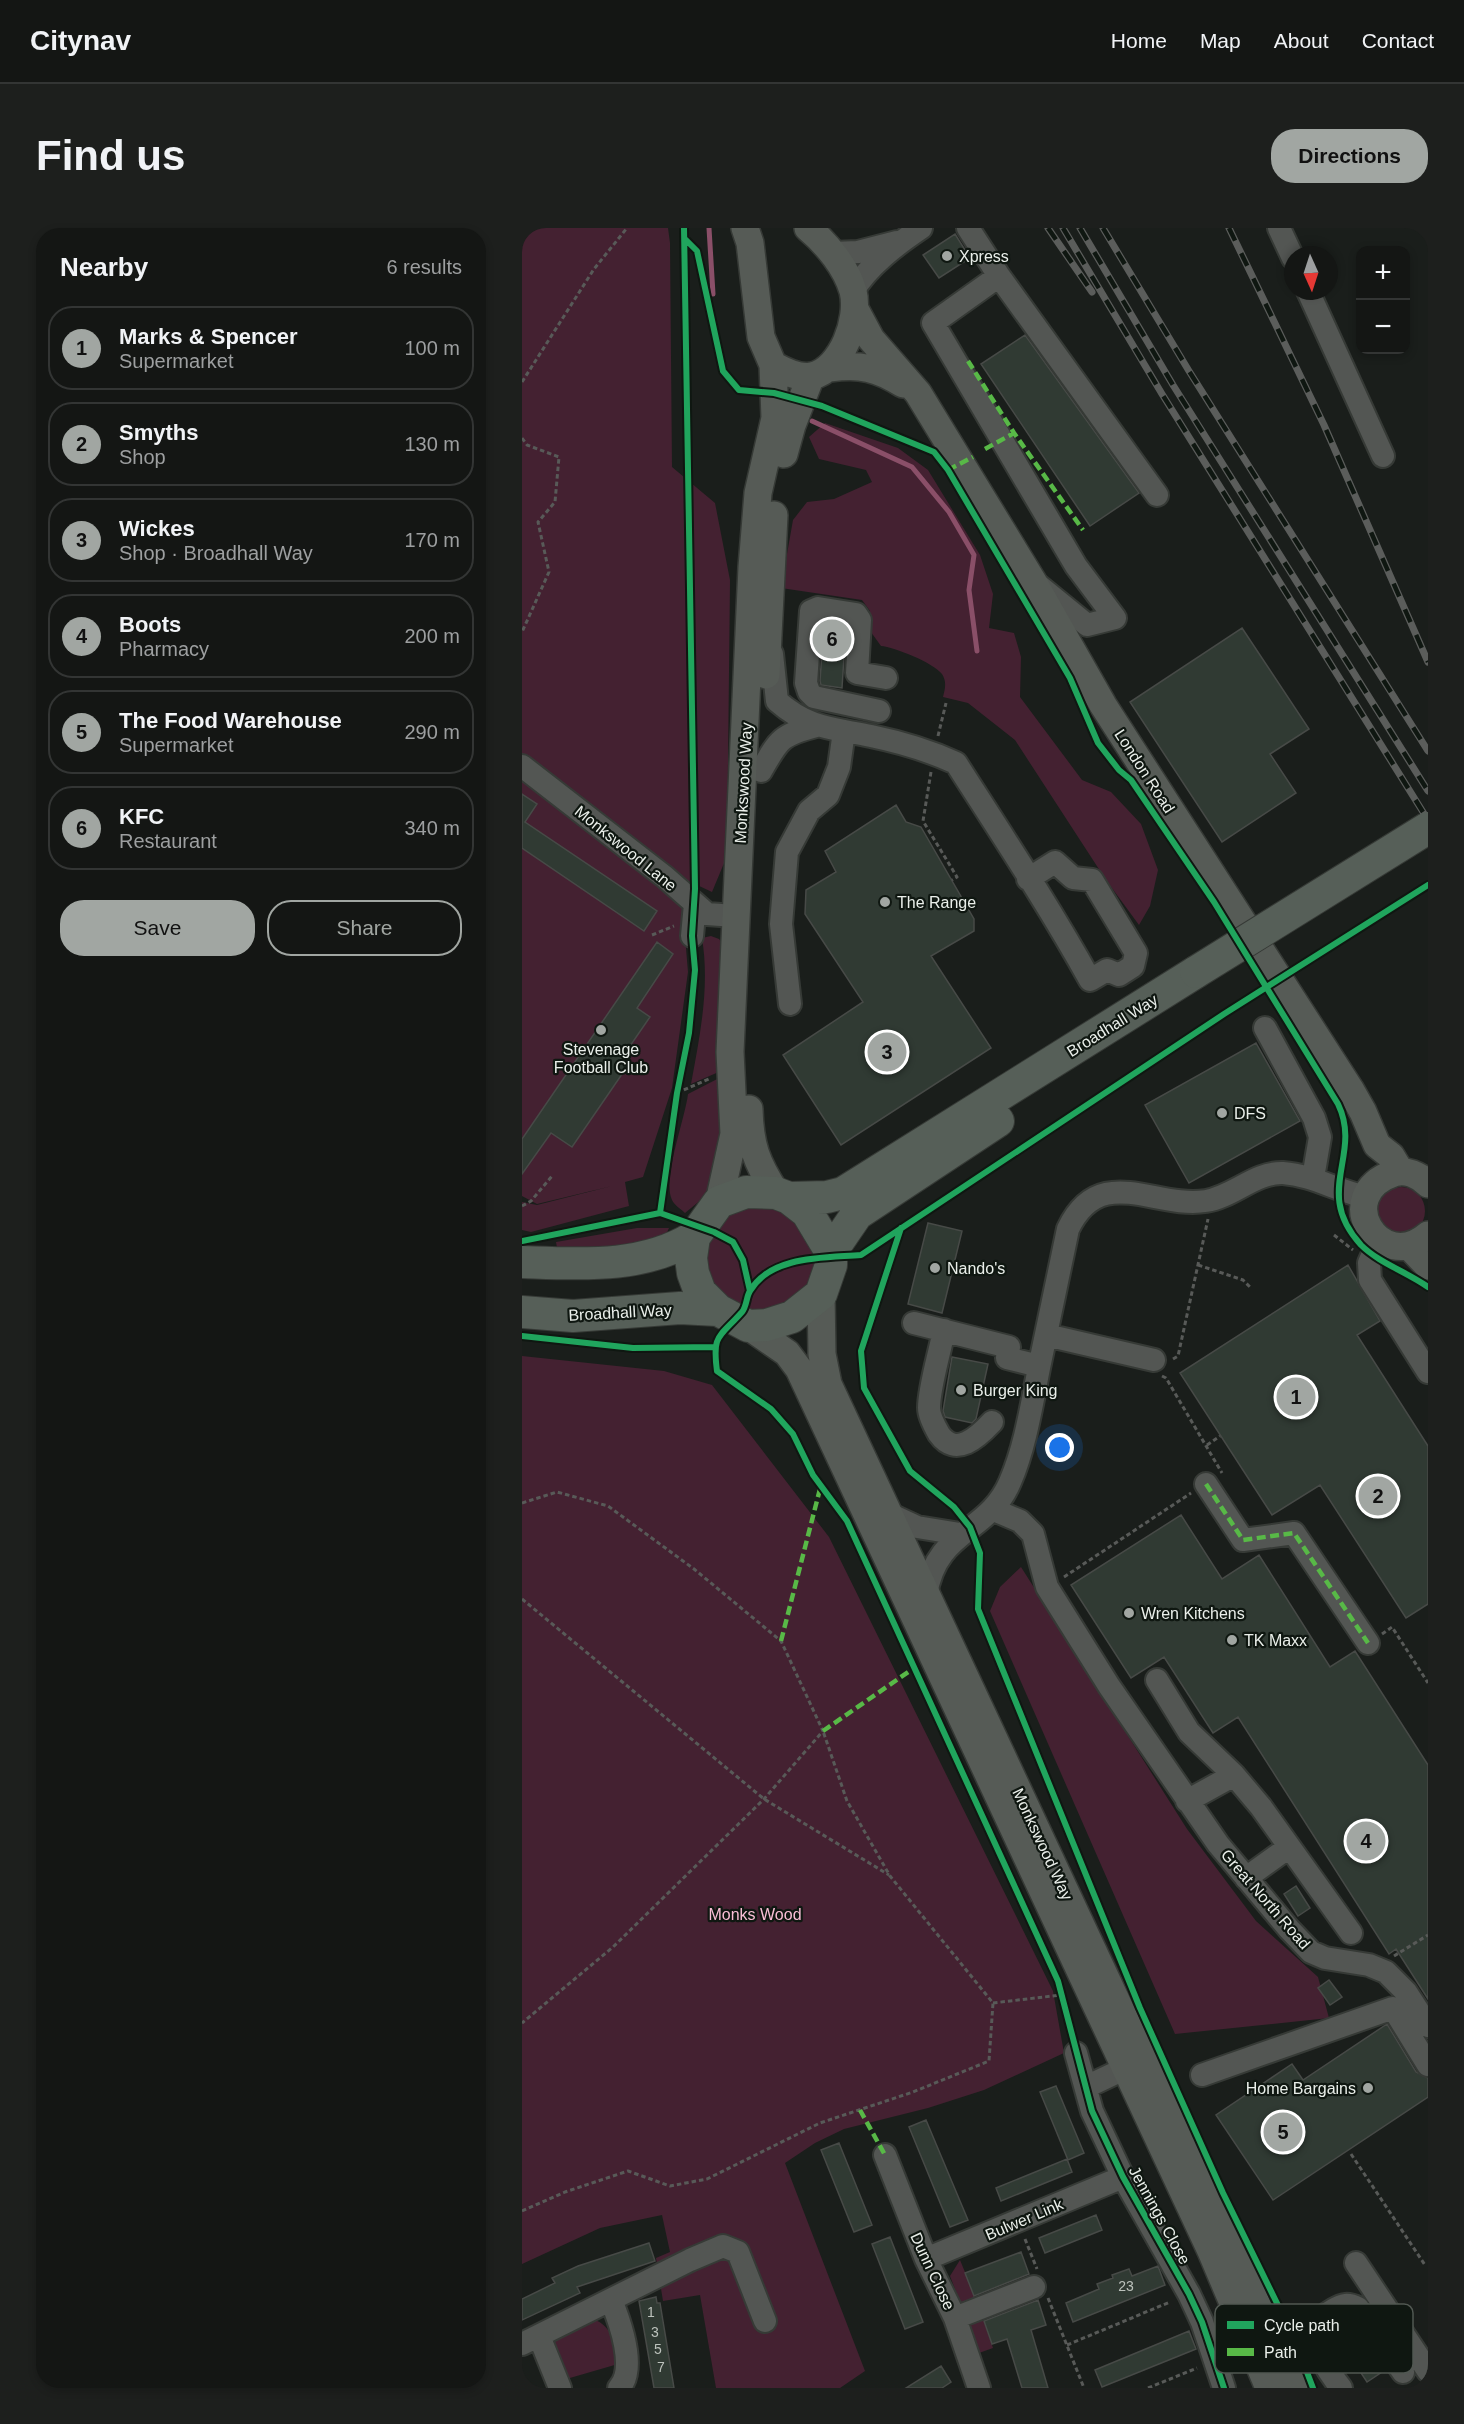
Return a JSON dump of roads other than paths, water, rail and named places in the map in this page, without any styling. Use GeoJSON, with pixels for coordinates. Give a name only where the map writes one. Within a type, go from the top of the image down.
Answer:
{"type":"FeatureCollection","features":[{"type":"Feature","properties":{"kind":"highway","name":"Broadhall Way"},"geometry":{"type":"LineString","coordinates":[[831,1252],[857,1214],[1428,828]]}},
{"type":"Feature","properties":{"kind":"highway","name":"Broadhall Way"},"geometry":{"type":"LineString","coordinates":[[782,1196],[827,1197],[843,1193],[1202,981],[1428,853]]}},
{"type":"Feature","properties":{"kind":"highway"},"geometry":{"type":"LineString","coordinates":[[522,1262],[580,1264],[643,1258],[678,1247],[694,1237],[719,1202],[746,1192],[782,1196],[807,1212],[831,1252],[831,1265],[821,1294],[792,1317],[767,1325],[748,1326],[718,1310],[700,1292],[693,1274],[691,1257],[694,1237]]}},
{"type":"Feature","properties":{"kind":"highway","name":"Broadhall Way"},"geometry":{"type":"LineString","coordinates":[[522,1312],[573,1316],[680,1308],[718,1310]]}},
{"type":"Feature","properties":{"kind":"main road","name":"London Road"},"geometry":{"type":"LineString","coordinates":[[808,228],[833,253],[871,339],[918,393],[1032,580],[1103,705],[1354,1097],[1377,1145],[1391,1156],[1400,1171]]}},
{"type":"Feature","properties":{"kind":"main road"},"geometry":{"type":"LineString","coordinates":[[752,233],[761,337],[773,365]]}},
{"type":"Feature","properties":{"kind":"main road","name":"Monkswood Way"},"geometry":{"type":"LineString","coordinates":[[782,1196],[759,1166],[750,1140],[746,1052],[774,503],[781,463],[792,425],[821,372],[851,326],[854,300]]}},
{"type":"Feature","properties":{"kind":"main road","name":"London Road"},"geometry":{"type":"LineString","coordinates":[[773,365],[790,374],[821,372],[854,365],[880,370],[918,393]]}},
{"type":"Feature","properties":{"kind":"main road","name":"Monkswood Way"},"geometry":{"type":"LineString","coordinates":[[719,1202],[734,1134],[730,1052],[735,916],[747,723],[752,567],[758,493],[775,418],[773,365]]}},
{"type":"Feature","properties":{"kind":"main road"},"geometry":{"type":"LineString","coordinates":[[1377,1145],[1364,1209],[1374,1251],[1388,1245],[1418,1240],[1428,1266]]}},
{"type":"Feature","properties":{"kind":"main road"},"geometry":{"type":"LineString","coordinates":[[1369,1191],[1380,1178],[1400,1171],[1415,1174],[1428,1184]]}},
{"type":"Feature","properties":{"kind":"main road","name":"Monkswood Way"},"geometry":{"type":"LineString","coordinates":[[821,1294],[822,1354],[828,1384],[1257,2304]]}},
{"type":"Feature","properties":{"kind":"main road","name":"Monkswood Way"},"geometry":{"type":"LineString","coordinates":[[748,1326],[787,1353],[799,1369],[1126,2068],[1233,2304]]}},
{"type":"Feature","properties":{"kind":"main road","name":"Monkswood Way"},"geometry":{"type":"LineString","coordinates":[[1263,2373],[1269,2388]]}},
{"type":"Feature","properties":{"kind":"main road","name":"Monkswood Way"},"geometry":{"type":"LineString","coordinates":[[1287,2373],[1294,2388]]}},
{"type":"Feature","properties":{"kind":"street"},"geometry":{"type":"LineString","coordinates":[[854,300],[861,277],[901,241],[921,228]]}},
{"type":"Feature","properties":{"kind":"street"},"geometry":{"type":"LineString","coordinates":[[968,228],[999,276],[1157,495]]}},
{"type":"Feature","properties":{"kind":"street"},"geometry":{"type":"LineString","coordinates":[[1279,228],[1287,246]]}},
{"type":"Feature","properties":{"kind":"street"},"geometry":{"type":"LineString","coordinates":[[833,253],[858,252],[901,241]]}},
{"type":"Feature","properties":{"kind":"street"},"geometry":{"type":"LineString","coordinates":[[999,276],[933,323],[1076,566],[1115,618],[1087,626],[1032,580]]}},
{"type":"Feature","properties":{"kind":"street"},"geometry":{"type":"LineString","coordinates":[[1312,300],[1383,456]]}},
{"type":"Feature","properties":{"kind":"street"},"geometry":{"type":"LineString","coordinates":[[879,711],[814,697],[809,692],[806,683],[811,611],[818,608],[856,614],[860,620],[857,673],[886,678]]}},
{"type":"Feature","properties":{"kind":"street"},"geometry":{"type":"LineString","coordinates":[[769,623],[777,700],[790,712],[816,726],[934,754],[956,763],[1029,879],[1052,913],[1090,980],[1107,970],[1119,975],[1133,966],[1136,953],[1092,880],[1072,878],[1055,862],[1029,879]]}},
{"type":"Feature","properties":{"kind":"street"},"geometry":{"type":"LineString","coordinates":[[761,771],[775,746],[788,733],[816,726]]}},
{"type":"Feature","properties":{"kind":"street"},"geometry":{"type":"LineString","coordinates":[[790,1004],[781,924],[787,852],[809,811],[828,795],[839,766],[844,731]]}},
{"type":"Feature","properties":{"kind":"street","name":"Monkswood Lane"},"geometry":{"type":"LineString","coordinates":[[522,766],[665,877],[707,914],[735,916]]}},
{"type":"Feature","properties":{"kind":"street"},"geometry":{"type":"LineString","coordinates":[[692,936],[695,904]]}},
{"type":"Feature","properties":{"kind":"street"},"geometry":{"type":"LineString","coordinates":[[1265,1028],[1314,1118],[1320,1137],[1313,1178]]}},
{"type":"Feature","properties":{"kind":"street"},"geometry":{"type":"LineString","coordinates":[[926,1595],[929,1575],[937,1559],[960,1534],[994,1510],[1010,1482],[1034,1395],[1068,1229],[1075,1216],[1086,1204],[1101,1195],[1116,1191],[1189,1202],[1207,1200],[1221,1197],[1262,1177],[1280,1173],[1369,1191]]}},
{"type":"Feature","properties":{"kind":"street"},"geometry":{"type":"LineString","coordinates":[[1374,1251],[1370,1280],[1428,1372]]}},
{"type":"Feature","properties":{"kind":"street"},"geometry":{"type":"LineString","coordinates":[[914,1323],[1009,1347],[1007,1358],[1039,1366]]}},
{"type":"Feature","properties":{"kind":"street"},"geometry":{"type":"LineString","coordinates":[[944,1330],[929,1409],[935,1427],[943,1439],[952,1444],[963,1445],[978,1437],[993,1422]]}},
{"type":"Feature","properties":{"kind":"street"},"geometry":{"type":"LineString","coordinates":[[1046,1335],[1164,1363]]}},
{"type":"Feature","properties":{"kind":"street"},"geometry":{"type":"LineString","coordinates":[[1206,1484],[1243,1540],[1294,1533],[1368,1642]]}},
{"type":"Feature","properties":{"kind":"street","name":"Great North Road"},"geometry":{"type":"LineString","coordinates":[[994,1510],[1020,1521],[1034,1534],[1047,1587],[1109,1686],[1187,1801],[1246,1878],[1311,1952],[1325,1958],[1369,1965],[1386,1972],[1406,1992],[1428,2026]]}},
{"type":"Feature","properties":{"kind":"street"},"geometry":{"type":"LineString","coordinates":[[889,1514],[917,1527],[960,1534]]}},
{"type":"Feature","properties":{"kind":"street"},"geometry":{"type":"LineString","coordinates":[[1157,1680],[1189,1732],[1234,1775],[1351,1933]]}},
{"type":"Feature","properties":{"kind":"street"},"geometry":{"type":"LineString","coordinates":[[1187,1801],[1234,1775]]}},
{"type":"Feature","properties":{"kind":"street"},"geometry":{"type":"LineString","coordinates":[[1246,1878],[1289,1847]]}},
{"type":"Feature","properties":{"kind":"street"},"geometry":{"type":"LineString","coordinates":[[1202,2075],[1393,2008],[1428,2065]]}},
{"type":"Feature","properties":{"kind":"street","name":"Jennings Close"},"geometry":{"type":"LineString","coordinates":[[1076,2053],[1092,2110],[1123,2177],[1189,2294],[1215,2361]]}},
{"type":"Feature","properties":{"kind":"street"},"geometry":{"type":"LineString","coordinates":[[1086,2087],[1126,2068]]}},
{"type":"Feature","properties":{"kind":"street","name":"Dunn Close"},"geometry":{"type":"LineString","coordinates":[[885,2155],[926,2259],[955,2318],[979,2388]]}},
{"type":"Feature","properties":{"kind":"street","name":"Bulwer Link"},"geometry":{"type":"LineString","coordinates":[[926,2259],[1123,2177]]}},
{"type":"Feature","properties":{"kind":"street"},"geometry":{"type":"LineString","coordinates":[[560,2388],[530,2340],[690,2260],[723,2246],[738,2252],[765,2320]]}},
{"type":"Feature","properties":{"kind":"street"},"geometry":{"type":"LineString","coordinates":[[1356,2263],[1383,2304]]}},
{"type":"Feature","properties":{"kind":"street"},"geometry":{"type":"LineString","coordinates":[[955,2318],[1040,2285]]}},
{"type":"Feature","properties":{"kind":"street"},"geometry":{"type":"LineString","coordinates":[[611,2300],[622,2326],[627,2367],[626,2378],[619,2388]]}},
{"type":"Feature","properties":{"kind":"street"},"geometry":{"type":"LineString","coordinates":[[1413,2348],[1428,2371]]}},
{"type":"Feature","properties":{"kind":"street","name":"Jennings Close"},"geometry":{"type":"LineString","coordinates":[[1219,2373],[1224,2388]]}},
{"type":"Feature","properties":{"kind":"street"},"geometry":{"type":"LineString","coordinates":[[1329,2373],[1341,2388]]}},
{"type":"Feature","properties":{"kind":"street"},"geometry":{"type":"LineString","coordinates":[[1344,2373],[1347,2388]]}},
{"type":"Feature","properties":{"kind":"waterway"},"geometry":{"type":"LineString","coordinates":[[709,228],[713,294]]}},
{"type":"Feature","properties":{"kind":"waterway"},"geometry":{"type":"LineString","coordinates":[[812,421],[912,467],[949,512],[974,555],[969,590],[977,651]]}},
{"type":"Feature","properties":{"kind":"railway"},"geometry":{"type":"LineString","coordinates":[[1048,228],[1092,292]]}},
{"type":"Feature","properties":{"kind":"railway"},"geometry":{"type":"LineString","coordinates":[[1063,228],[1162,394],[1428,820]]}},
{"type":"Feature","properties":{"kind":"railway"},"geometry":{"type":"LineString","coordinates":[[1080,228],[1173,385],[1428,791]]}},
{"type":"Feature","properties":{"kind":"railway"},"geometry":{"type":"LineString","coordinates":[[1103,228],[1189,371],[1428,751]]}},
{"type":"Feature","properties":{"kind":"railway"},"geometry":{"type":"LineString","coordinates":[[1229,228],[1324,425],[1428,662]]}},
{"type":"Feature","properties":{"kind":"place","name":"Xpress"},"geometry":{"type":"Point","coordinates":[947,256]}},
{"type":"Feature","properties":{"kind":"place","name":"KFC"},"geometry":{"type":"Point","coordinates":[832,639]}},
{"type":"Feature","properties":{"kind":"place","name":"The Range"},"geometry":{"type":"Point","coordinates":[885,902]}},
{"type":"Feature","properties":{"kind":"place","name":"Stevenage Football Club"},"geometry":{"type":"Point","coordinates":[601,1030]}},
{"type":"Feature","properties":{"kind":"place","name":"Wickes"},"geometry":{"type":"Point","coordinates":[887,1052]}},
{"type":"Feature","properties":{"kind":"place","name":"DFS"},"geometry":{"type":"Point","coordinates":[1222,1113]}},
{"type":"Feature","properties":{"kind":"place","name":"Nando's"},"geometry":{"type":"Point","coordinates":[935,1268]}},
{"type":"Feature","properties":{"kind":"place","name":"Burger King"},"geometry":{"type":"Point","coordinates":[961,1390]}},
{"type":"Feature","properties":{"kind":"place","name":"Marks & Spencer"},"geometry":{"type":"Point","coordinates":[1296,1397]}},
{"type":"Feature","properties":{"kind":"place","name":"Smyths"},"geometry":{"type":"Point","coordinates":[1378,1496]}},
{"type":"Feature","properties":{"kind":"place","name":"Wren Kitchens"},"geometry":{"type":"Point","coordinates":[1129,1613]}},
{"type":"Feature","properties":{"kind":"place","name":"TK Maxx"},"geometry":{"type":"Point","coordinates":[1232,1640]}},
{"type":"Feature","properties":{"kind":"place","name":"Boots"},"geometry":{"type":"Point","coordinates":[1366,1841]}},
{"type":"Feature","properties":{"kind":"place","name":"Home Bargains"},"geometry":{"type":"Point","coordinates":[1368,2088]}},
{"type":"Feature","properties":{"kind":"place","name":"The Food Warehouse"},"geometry":{"type":"Point","coordinates":[1283,2132]}},
{"type":"Feature","properties":{"kind":"park label","name":"Monks Wood"},"geometry":{"type":"Point","coordinates":[755,1914]}}]}
